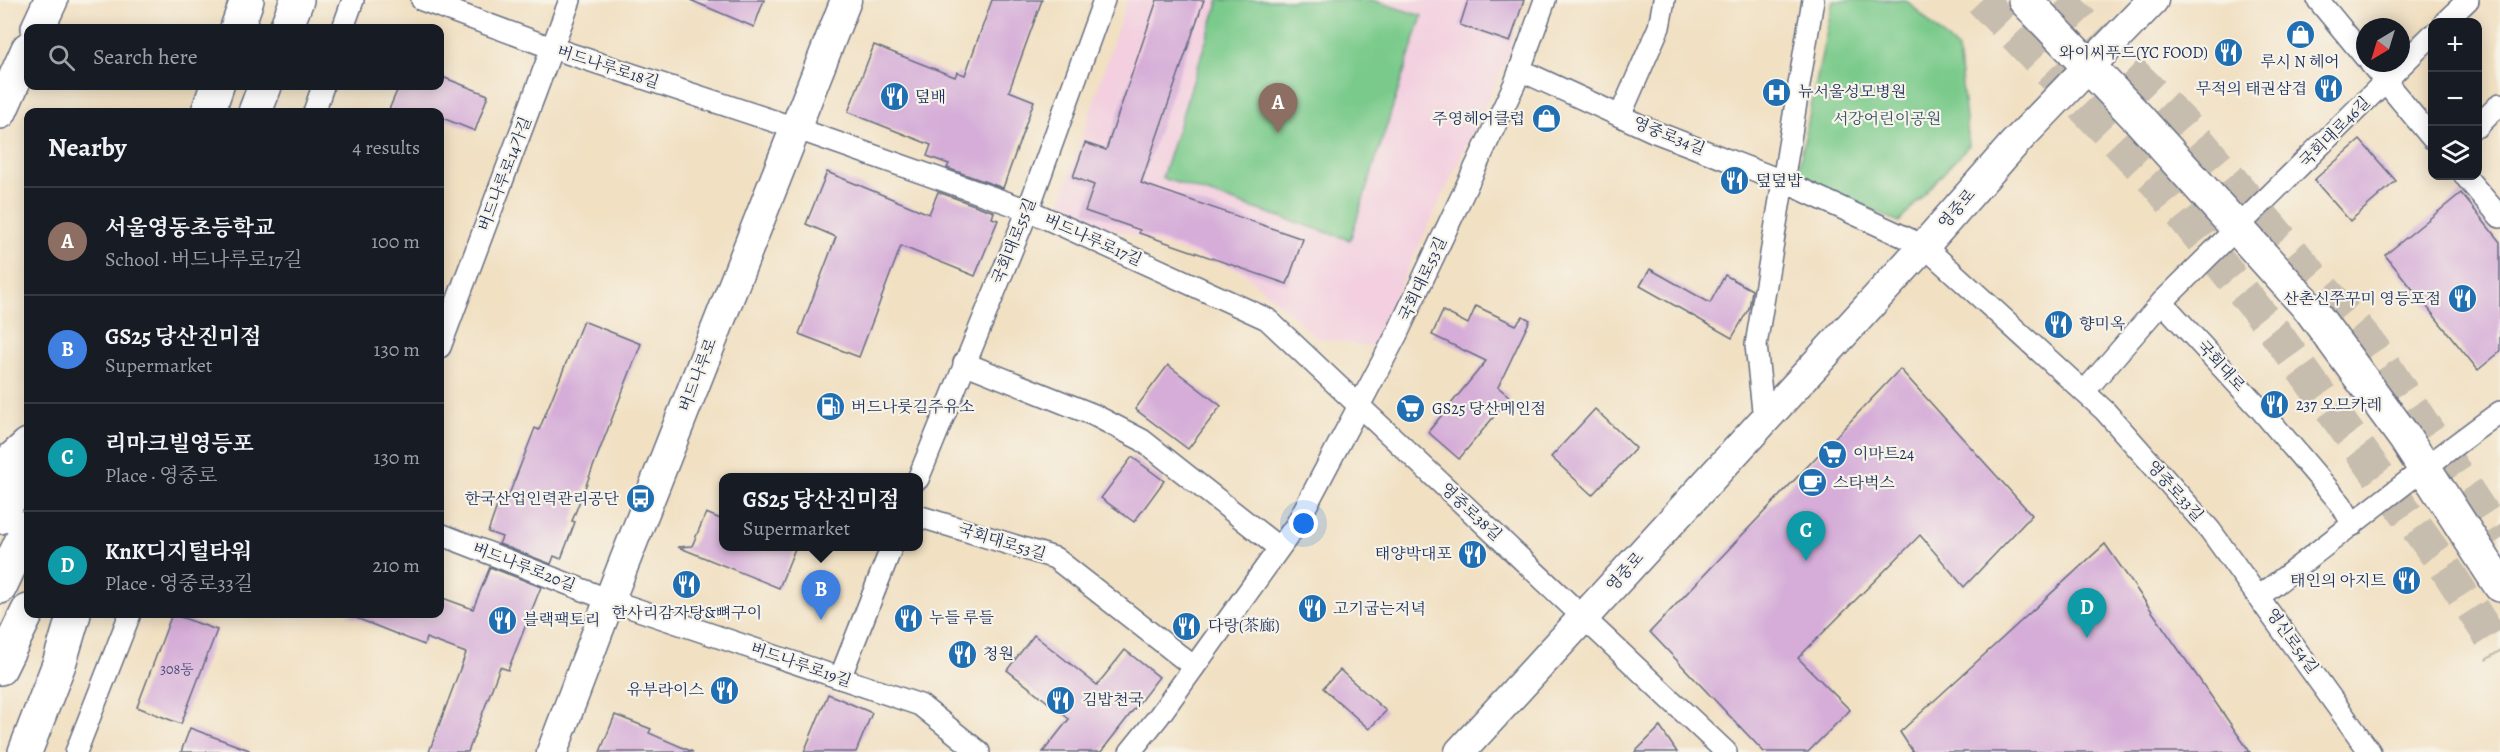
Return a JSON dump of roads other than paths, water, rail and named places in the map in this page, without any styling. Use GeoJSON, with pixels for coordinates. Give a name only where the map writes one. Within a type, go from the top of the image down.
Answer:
{"type":"FeatureCollection","features":[{"type":"Feature","properties":{"kind":"main road"},"geometry":{"type":"LineString","coordinates":[[40,24],[51,0]]}},
{"type":"Feature","properties":{"kind":"main road"},"geometry":{"type":"LineString","coordinates":[[238,24],[247,0]]}},
{"type":"Feature","properties":{"kind":"main road"},"geometry":{"type":"LineString","coordinates":[[288,24],[297,0]]}},
{"type":"Feature","properties":{"kind":"main road","name":"버드나루로"},"geometry":{"type":"LineString","coordinates":[[552,752],[609,600],[846,0]]}},
{"type":"Feature","properties":{"kind":"main road"},"geometry":{"type":"LineString","coordinates":[[2025,0],[2089,66],[2311,310],[2424,468],[2500,585]]}},
{"type":"Feature","properties":{"kind":"main road","name":"영중로"},"geometry":{"type":"LineString","coordinates":[[1460,752],[1924,246],[2013,144],[2152,0]]}},
{"type":"Feature","properties":{"kind":"main road"},"geometry":{"type":"LineString","coordinates":[[0,112],[24,58]]}},
{"type":"Feature","properties":{"kind":"main road"},"geometry":{"type":"LineString","coordinates":[[209,108],[216,90]]}},
{"type":"Feature","properties":{"kind":"main road"},"geometry":{"type":"LineString","coordinates":[[257,108],[263,90]]}},
{"type":"Feature","properties":{"kind":"main road"},"geometry":{"type":"LineString","coordinates":[[0,470],[24,449]]}},
{"type":"Feature","properties":{"kind":"main road"},"geometry":{"type":"LineString","coordinates":[[0,517],[24,472]]}},
{"type":"Feature","properties":{"kind":"main road"},"geometry":{"type":"LineString","coordinates":[[0,587],[24,536]]}},
{"type":"Feature","properties":{"kind":"main road"},"geometry":{"type":"LineString","coordinates":[[0,668],[25,618]]}},
{"type":"Feature","properties":{"kind":"main road"},"geometry":{"type":"LineString","coordinates":[[25,752],[59,664],[73,618]]}},
{"type":"Feature","properties":{"kind":"street"},"geometry":{"type":"LineString","coordinates":[[344,24],[353,0]]}},
{"type":"Feature","properties":{"kind":"street","name":"버드나루로18길"},"geometry":{"type":"LineString","coordinates":[[422,0],[552,48],[795,128]]}},
{"type":"Feature","properties":{"kind":"street","name":"버드나루로14가길"},"geometry":{"type":"LineString","coordinates":[[444,336],[570,0]]}},
{"type":"Feature","properties":{"kind":"street","name":"국회대로55길"},"geometry":{"type":"LineString","coordinates":[[920,473],[1028,210],[1104,0]]}},
{"type":"Feature","properties":{"kind":"street","name":"국회대로53길"},"geometry":{"type":"LineString","coordinates":[[1130,752],[1296,525],[1397,334],[1520,70],[1545,0]]}},
{"type":"Feature","properties":{"kind":"street","name":"영중로34길"},"geometry":{"type":"LineString","coordinates":[[1620,116],[1659,27],[1664,0]]}},
{"type":"Feature","properties":{"kind":"street"},"geometry":{"type":"LineString","coordinates":[[2318,0],[2356,46]]}},
{"type":"Feature","properties":{"kind":"street"},"geometry":{"type":"LineString","coordinates":[[2449,18],[2468,0]]}},
{"type":"Feature","properties":{"kind":"street"},"geometry":{"type":"LineString","coordinates":[[1764,420],[1756,345],[1785,182],[1811,7]]}},
{"type":"Feature","properties":{"kind":"street","name":"국회대로46길"},"geometry":{"type":"LineString","coordinates":[[2237,229],[2428,40]]}},
{"type":"Feature","properties":{"kind":"street","name":"영중로34길"},"geometry":{"type":"LineString","coordinates":[[1520,70],[1620,116],[1785,182],[1924,246]]}},
{"type":"Feature","properties":{"kind":"street"},"geometry":{"type":"LineString","coordinates":[[2377,72],[2428,132]]}},
{"type":"Feature","properties":{"kind":"street"},"geometry":{"type":"LineString","coordinates":[[315,108],[322,90]]}},
{"type":"Feature","properties":{"kind":"street"},"geometry":{"type":"LineString","coordinates":[[2482,122],[2500,104]]}},
{"type":"Feature","properties":{"kind":"street","name":"버드나루로17길"},"geometry":{"type":"LineString","coordinates":[[795,128],[1028,210],[1267,319],[1359,407]]}},
{"type":"Feature","properties":{"kind":"street"},"geometry":{"type":"LineString","coordinates":[[2468,180],[2500,217]]}},
{"type":"Feature","properties":{"kind":"street"},"geometry":{"type":"LineString","coordinates":[[2084,392],[2162,302],[2237,229]]}},
{"type":"Feature","properties":{"kind":"street","name":"영중로33길"},"geometry":{"type":"LineString","coordinates":[[1924,246],[2105,411],[2210,530],[2260,596]]}},
{"type":"Feature","properties":{"kind":"street","name":"국회대로"},"geometry":{"type":"LineString","coordinates":[[2162,302],[2276,427],[2341,504],[2353,525]]}},
{"type":"Feature","properties":{"kind":"street"},"geometry":{"type":"LineString","coordinates":[[964,363],[1094,415],[1142,440],[1279,548]]}},
{"type":"Feature","properties":{"kind":"street","name":"영중로38길"},"geometry":{"type":"LineString","coordinates":[[1359,407],[1583,618]]}},
{"type":"Feature","properties":{"kind":"street"},"geometry":{"type":"LineString","coordinates":[[2353,525],[2424,468],[2500,412]]}},
{"type":"Feature","properties":{"kind":"street","name":"국회대로53길"},"geometry":{"type":"LineString","coordinates":[[923,518],[1055,558],[1194,667]]}},
{"type":"Feature","properties":{"kind":"street","name":"영신로54길"},"geometry":{"type":"LineString","coordinates":[[2353,525],[2260,596],[2370,752]]}},
{"type":"Feature","properties":{"kind":"street","name":"버드나루로20길"},"geometry":{"type":"LineString","coordinates":[[444,536],[609,600]]}},
{"type":"Feature","properties":{"kind":"street"},"geometry":{"type":"LineString","coordinates":[[840,678],[890,551]]}},
{"type":"Feature","properties":{"kind":"street","name":"버드나루로19길"},"geometry":{"type":"LineString","coordinates":[[609,600],[920,705],[979,752]]}},
{"type":"Feature","properties":{"kind":"street"},"geometry":{"type":"LineString","coordinates":[[76,752],[128,618]]}},
{"type":"Feature","properties":{"kind":"street"},"geometry":{"type":"LineString","coordinates":[[1583,618],[1726,752]]}},
{"type":"Feature","properties":{"kind":"tunnel"},"geometry":{"type":"LineString","coordinates":[[1981,0],[2157,184],[2275,332],[2445,567],[2500,652]]}},
{"type":"Feature","properties":{"kind":"tunnel"},"geometry":{"type":"LineString","coordinates":[[2060,0],[2185,125],[2371,345],[2500,540]]}},
{"type":"Feature","properties":{"kind":"place","name":"루시 N 헤어"},"geometry":{"type":"Point","coordinates":[2300,34]}},
{"type":"Feature","properties":{"kind":"place","name":"와이씨푸드(YC FOOD)"},"geometry":{"type":"Point","coordinates":[2229,53]}},
{"type":"Feature","properties":{"kind":"place","name":"무적의 태권삼겹"},"geometry":{"type":"Point","coordinates":[2328,89]}},
{"type":"Feature","properties":{"kind":"place","name":"뉴서울성모병원"},"geometry":{"type":"Point","coordinates":[1777,92]}},
{"type":"Feature","properties":{"kind":"place","name":"덮배"},"geometry":{"type":"Point","coordinates":[894,97]}},
{"type":"Feature","properties":{"kind":"place","name":"주영헤어클럽"},"geometry":{"type":"Point","coordinates":[1546,119]}},
{"type":"Feature","properties":{"kind":"place","name":"서울영동초등학교"},"geometry":{"type":"Point","coordinates":[1278,133]}},
{"type":"Feature","properties":{"kind":"place","name":"덮덮밥"},"geometry":{"type":"Point","coordinates":[1735,181]}},
{"type":"Feature","properties":{"kind":"place","name":"산촌신쭈꾸미 영등포점"},"geometry":{"type":"Point","coordinates":[2462,299]}},
{"type":"Feature","properties":{"kind":"place","name":"향미옥"},"geometry":{"type":"Point","coordinates":[2058,324]}},
{"type":"Feature","properties":{"kind":"place","name":"237 오므카레"},"geometry":{"type":"Point","coordinates":[2275,405]}},
{"type":"Feature","properties":{"kind":"place","name":"버드나룻길주유소"},"geometry":{"type":"Point","coordinates":[830,407]}},
{"type":"Feature","properties":{"kind":"place","name":"GS25 당산메인점"},"geometry":{"type":"Point","coordinates":[1411,409]}},
{"type":"Feature","properties":{"kind":"place","name":"이마트24"},"geometry":{"type":"Point","coordinates":[1832,454]}},
{"type":"Feature","properties":{"kind":"place","name":"스타벅스"},"geometry":{"type":"Point","coordinates":[1812,483]}},
{"type":"Feature","properties":{"kind":"place","name":"한국산업인력관리공단"},"geometry":{"type":"Point","coordinates":[640,499]}},
{"type":"Feature","properties":{"kind":"place","name":"태양박대포"},"geometry":{"type":"Point","coordinates":[1473,554]}},
{"type":"Feature","properties":{"kind":"place","name":"리마크빌영등포"},"geometry":{"type":"Point","coordinates":[1806,561]}},
{"type":"Feature","properties":{"kind":"place","name":"태인의 아지트"},"geometry":{"type":"Point","coordinates":[2407,581]}},
{"type":"Feature","properties":{"kind":"place","name":"한사리감자탕&뼈구이"},"geometry":{"type":"Point","coordinates":[687,585]}},
{"type":"Feature","properties":{"kind":"place","name":"고기굽는저녁"},"geometry":{"type":"Point","coordinates":[1312,609]}},
{"type":"Feature","properties":{"kind":"place","name":"누들 루들"},"geometry":{"type":"Point","coordinates":[908,618]}},
{"type":"Feature","properties":{"kind":"place","name":"블랙팩토리"},"geometry":{"type":"Point","coordinates":[502,620]}},
{"type":"Feature","properties":{"kind":"place","name":"GS25 당산진미점"},"geometry":{"type":"Point","coordinates":[821,620]}},
{"type":"Feature","properties":{"kind":"place","name":"다랑(茶廊)"},"geometry":{"type":"Point","coordinates":[1187,626]}},
{"type":"Feature","properties":{"kind":"place","name":"KnK디지털타워"},"geometry":{"type":"Point","coordinates":[2087,638]}},
{"type":"Feature","properties":{"kind":"place","name":"청원"},"geometry":{"type":"Point","coordinates":[962,654]}},
{"type":"Feature","properties":{"kind":"place","name":"유부라이스"},"geometry":{"type":"Point","coordinates":[725,690]}},
{"type":"Feature","properties":{"kind":"place","name":"김밥천국"},"geometry":{"type":"Point","coordinates":[1061,700]}},
{"type":"Feature","properties":{"kind":"park label","name":"서강어린이공원"},"geometry":{"type":"Point","coordinates":[1887,119]}}]}
